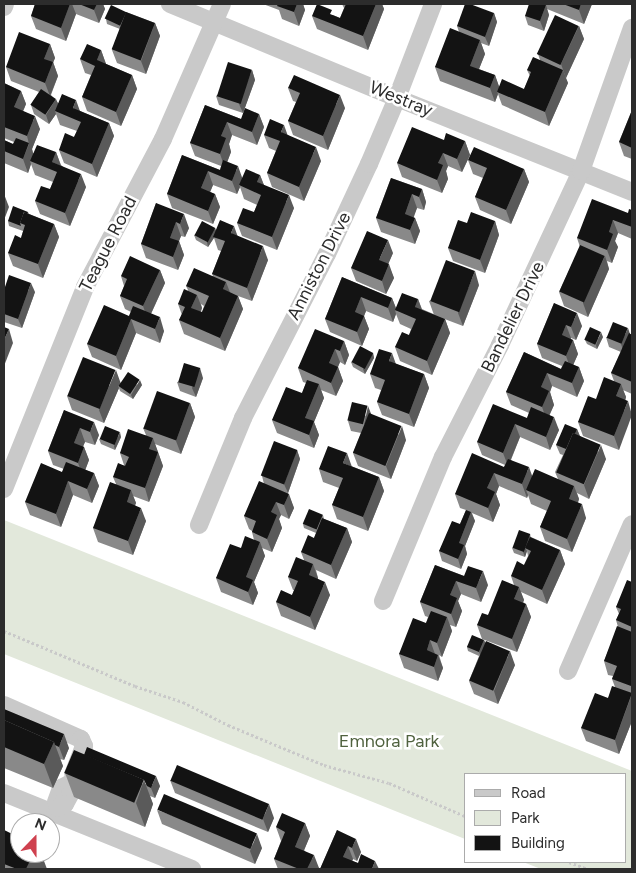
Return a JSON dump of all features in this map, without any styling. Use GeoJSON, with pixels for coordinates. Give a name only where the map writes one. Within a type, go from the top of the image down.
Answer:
{"type":"FeatureCollection","features":[{"type":"Feature","properties":{"kind":"street","name":"Westray"},"geometry":{"type":"LineString","coordinates":[[170,4],[632,192]]}},
{"type":"Feature","properties":{"kind":"street","name":"Teague Road"},"geometry":{"type":"LineString","coordinates":[[4,489],[85,287],[163,138],[222,4]]}},
{"type":"Feature","properties":{"kind":"street","name":"Anniston Drive"},"geometry":{"type":"LineString","coordinates":[[199,525],[243,418],[327,254],[398,98],[433,4]]}},
{"type":"Feature","properties":{"kind":"street","name":"Bandelier Drive"},"geometry":{"type":"LineString","coordinates":[[383,601],[442,457],[500,345],[581,171],[632,28]]}},
{"type":"Feature","properties":{"kind":"street"},"geometry":{"type":"LineString","coordinates":[[568,671],[632,524]]}},
{"type":"Feature","properties":{"kind":"street"},"geometry":{"type":"LineString","coordinates":[[4,705],[81,739],[84,746],[69,784],[71,793],[65,804],[56,811]]}},
{"type":"Feature","properties":{"kind":"street"},"geometry":{"type":"LineString","coordinates":[[4,793],[56,811],[192,869]]}},
{"type":"Feature","properties":{"kind":"path"},"geometry":{"type":"LineString","coordinates":[[4,631],[135,686],[204,710],[228,725],[324,765],[389,783],[464,816]]}},
{"type":"Feature","properties":{"kind":"path"},"geometry":{"type":"LineString","coordinates":[[572,863],[588,869]]}},
{"type":"Feature","properties":{"kind":"green space","name":"Emnora Park"},"geometry":{"type":"Polygon","coordinates":[[[4,520],[632,771],[632,869],[541,869],[526,863],[626,863],[626,773],[464,773],[464,839],[4,654],[4,520]]]}},
{"type":"Feature","properties":{"kind":"building"},"geometry":{"type":"Polygon","coordinates":[[[35,4],[70,4],[61,28],[31,16],[35,4]]]}},
{"type":"Feature","properties":{"kind":"building"},"geometry":{"type":"Polygon","coordinates":[[[79,4],[97,4],[94,10],[79,4]]]}},
{"type":"Feature","properties":{"kind":"building"},"geometry":{"type":"Polygon","coordinates":[[[278,4],[297,4],[294,12],[277,6],[278,4]]]}},
{"type":"Feature","properties":{"kind":"building"},"geometry":{"type":"Polygon","coordinates":[[[317,4],[332,10],[330,14],[340,18],[346,4],[376,4],[363,36],[312,16],[317,4]]]}},
{"type":"Feature","properties":{"kind":"building"},"geometry":{"type":"Polygon","coordinates":[[[465,4],[494,13],[485,37],[457,26],[465,4]]]}},
{"type":"Feature","properties":{"kind":"building"},"geometry":{"type":"Polygon","coordinates":[[[529,4],[546,5],[540,21],[525,16],[529,4]]]}},
{"type":"Feature","properties":{"kind":"building"},"geometry":{"type":"Polygon","coordinates":[[[563,4],[581,4],[579,10],[563,4]]]}},
{"type":"Feature","properties":{"kind":"building"},"geometry":{"type":"Polygon","coordinates":[[[111,5],[126,12],[120,26],[105,19],[111,5]]]}},
{"type":"Feature","properties":{"kind":"building"},"geometry":{"type":"Polygon","coordinates":[[[126,12],[155,23],[141,60],[112,49],[126,12]]]}},
{"type":"Feature","properties":{"kind":"building"},"geometry":{"type":"Polygon","coordinates":[[[555,15],[579,26],[560,65],[537,54],[555,15]]]}},
{"type":"Feature","properties":{"kind":"building"},"geometry":{"type":"Polygon","coordinates":[[[450,28],[480,40],[470,66],[495,75],[490,88],[435,67],[450,28]]]}},
{"type":"Feature","properties":{"kind":"building"},"geometry":{"type":"Polygon","coordinates":[[[19,32],[50,44],[44,59],[53,62],[45,83],[6,67],[19,32]]]}},
{"type":"Feature","properties":{"kind":"building"},"geometry":{"type":"Polygon","coordinates":[[[87,44],[101,50],[97,60],[132,75],[116,112],[82,97],[95,66],[80,59],[87,44]]]}},
{"type":"Feature","properties":{"kind":"building"},"geometry":{"type":"Polygon","coordinates":[[[533,57],[563,70],[545,112],[497,92],[502,79],[524,89],[531,72],[527,70],[533,57]]]}},
{"type":"Feature","properties":{"kind":"building"},"geometry":{"type":"Polygon","coordinates":[[[228,62],[252,70],[241,104],[217,96],[228,62]]]}},
{"type":"Feature","properties":{"kind":"building"},"geometry":{"type":"Polygon","coordinates":[[[294,75],[340,95],[323,136],[288,121],[300,93],[288,88],[294,75]]]}},
{"type":"Feature","properties":{"kind":"building"},"geometry":{"type":"Polygon","coordinates":[[[4,83],[21,91],[14,107],[35,116],[27,136],[4,127],[4,83]]]}},
{"type":"Feature","properties":{"kind":"building"},"geometry":{"type":"Polygon","coordinates":[[[41,89],[56,99],[45,115],[30,105],[41,89]]]}},
{"type":"Feature","properties":{"kind":"building"},"geometry":{"type":"Polygon","coordinates":[[[62,94],[76,100],[73,108],[109,123],[92,164],[59,150],[65,133],[74,137],[81,122],[55,111],[62,94]]]}},
{"type":"Feature","properties":{"kind":"building"},"geometry":{"type":"Polygon","coordinates":[[[205,105],[241,119],[245,108],[259,114],[252,132],[227,122],[221,136],[226,138],[220,154],[190,143],[205,105]]]}},
{"type":"Feature","properties":{"kind":"building"},"geometry":{"type":"Polygon","coordinates":[[[632,110],[632,148],[619,142],[632,110]]]}},
{"type":"Feature","properties":{"kind":"building"},"geometry":{"type":"Polygon","coordinates":[[[270,119],[284,125],[281,132],[316,147],[299,187],[267,173],[280,141],[264,135],[270,119]]]}},
{"type":"Feature","properties":{"kind":"building"},"geometry":{"type":"Polygon","coordinates":[[[412,127],[444,140],[446,133],[465,141],[457,159],[443,153],[438,163],[443,165],[437,180],[397,163],[412,127]]]}},
{"type":"Feature","properties":{"kind":"building"},"geometry":{"type":"Polygon","coordinates":[[[16,138],[29,143],[23,159],[4,151],[4,140],[13,144],[16,138]]]}},
{"type":"Feature","properties":{"kind":"building"},"geometry":{"type":"Polygon","coordinates":[[[37,145],[56,152],[52,162],[81,174],[65,213],[35,201],[41,186],[50,189],[57,172],[30,161],[37,145]]]}},
{"type":"Feature","properties":{"kind":"building"},"geometry":{"type":"Polygon","coordinates":[[[474,147],[524,169],[506,210],[475,197],[487,168],[468,160],[474,147]]]}},
{"type":"Feature","properties":{"kind":"building"},"geometry":{"type":"Polygon","coordinates":[[[182,155],[220,170],[223,160],[238,166],[232,181],[208,171],[201,188],[215,194],[208,211],[167,194],[182,155]]]}},
{"type":"Feature","properties":{"kind":"building"},"geometry":{"type":"Polygon","coordinates":[[[246,169],[260,175],[257,182],[289,195],[272,237],[237,223],[243,208],[254,212],[261,195],[239,185],[246,169]]]}},
{"type":"Feature","properties":{"kind":"building"},"geometry":{"type":"Polygon","coordinates":[[[391,178],[422,189],[419,197],[412,194],[405,214],[415,218],[410,230],[376,218],[391,178]]]}},
{"type":"Feature","properties":{"kind":"building"},"geometry":{"type":"Polygon","coordinates":[[[592,199],[628,213],[629,209],[632,210],[632,227],[613,220],[609,232],[613,234],[607,250],[577,238],[592,199]]]}},
{"type":"Feature","properties":{"kind":"building"},"geometry":{"type":"Polygon","coordinates":[[[156,203],[184,214],[180,224],[176,222],[170,238],[179,241],[173,257],[141,244],[156,203]]]}},
{"type":"Feature","properties":{"kind":"building"},"geometry":{"type":"Polygon","coordinates":[[[13,206],[28,212],[27,214],[24,212],[20,223],[21,226],[8,221],[13,206]]]}},
{"type":"Feature","properties":{"kind":"building"},"geometry":{"type":"Polygon","coordinates":[[[24,212],[54,224],[38,264],[8,253],[15,235],[21,238],[25,225],[20,223],[24,212]]]}},
{"type":"Feature","properties":{"kind":"building"},"geometry":{"type":"Polygon","coordinates":[[[471,212],[495,221],[480,260],[448,248],[458,220],[467,223],[471,212]]]}},
{"type":"Feature","properties":{"kind":"building"},"geometry":{"type":"Polygon","coordinates":[[[220,220],[234,226],[231,233],[263,246],[247,288],[212,274],[225,241],[213,237],[220,220]]]}},
{"type":"Feature","properties":{"kind":"building"},"geometry":{"type":"Polygon","coordinates":[[[202,221],[215,228],[208,242],[194,235],[202,221]]]}},
{"type":"Feature","properties":{"kind":"building"},"geometry":{"type":"Polygon","coordinates":[[[367,231],[388,240],[379,260],[389,264],[382,281],[351,268],[367,231]]]}},
{"type":"Feature","properties":{"kind":"building"},"geometry":{"type":"Polygon","coordinates":[[[580,245],[605,256],[584,303],[559,292],[580,245]]]}},
{"type":"Feature","properties":{"kind":"building"},"geometry":{"type":"Polygon","coordinates":[[[130,256],[160,270],[143,306],[120,296],[127,279],[121,276],[130,256]]]}},
{"type":"Feature","properties":{"kind":"building"},"geometry":{"type":"Polygon","coordinates":[[[446,260],[475,271],[459,312],[430,301],[446,260]]]}},
{"type":"Feature","properties":{"kind":"building"},"geometry":{"type":"Polygon","coordinates":[[[194,268],[226,282],[223,289],[238,296],[220,338],[179,320],[185,307],[178,304],[184,289],[197,295],[191,308],[202,312],[209,296],[186,286],[194,268]]]}},
{"type":"Feature","properties":{"kind":"building"},"geometry":{"type":"Polygon","coordinates":[[[9,275],[31,283],[18,319],[4,314],[4,290],[9,275]]]}},
{"type":"Feature","properties":{"kind":"building"},"geometry":{"type":"Polygon","coordinates":[[[342,277],[392,298],[388,308],[361,297],[355,312],[364,316],[357,332],[325,319],[342,277]]]}},
{"type":"Feature","properties":{"kind":"building"},"geometry":{"type":"Polygon","coordinates":[[[402,293],[418,299],[415,307],[445,319],[427,361],[395,347],[402,332],[409,335],[416,319],[395,310],[402,293]]]}},
{"type":"Feature","properties":{"kind":"building"},"geometry":{"type":"Polygon","coordinates":[[[554,303],[577,313],[571,327],[566,325],[562,335],[573,340],[566,356],[537,344],[554,303]]]}},
{"type":"Feature","properties":{"kind":"building"},"geometry":{"type":"Polygon","coordinates":[[[104,305],[129,316],[133,306],[160,317],[155,329],[131,319],[116,356],[87,344],[104,305]]]}},
{"type":"Feature","properties":{"kind":"building"},"geometry":{"type":"Polygon","coordinates":[[[613,322],[628,328],[621,344],[607,338],[613,322]]]}},
{"type":"Feature","properties":{"kind":"building"},"geometry":{"type":"Polygon","coordinates":[[[4,327],[9,329],[4,340],[4,327]]]}},
{"type":"Feature","properties":{"kind":"building"},"geometry":{"type":"Polygon","coordinates":[[[590,327],[601,332],[595,345],[584,340],[590,327]]]}},
{"type":"Feature","properties":{"kind":"building"},"geometry":{"type":"Polygon","coordinates":[[[315,329],[344,341],[340,351],[335,349],[329,363],[338,367],[331,383],[298,368],[315,329]]]}},
{"type":"Feature","properties":{"kind":"building"},"geometry":{"type":"Polygon","coordinates":[[[629,333],[632,335],[632,382],[611,373],[629,333]]]}},
{"type":"Feature","properties":{"kind":"building"},"geometry":{"type":"Polygon","coordinates":[[[360,346],[373,353],[365,369],[352,362],[360,346]]]}},
{"type":"Feature","properties":{"kind":"building"},"geometry":{"type":"Polygon","coordinates":[[[379,349],[392,353],[389,361],[424,374],[409,414],[377,402],[385,380],[370,374],[379,349]]]}},
{"type":"Feature","properties":{"kind":"building"},"geometry":{"type":"Polygon","coordinates":[[[524,352],[561,369],[565,361],[579,367],[572,383],[547,373],[541,387],[549,391],[542,407],[506,392],[524,352]]]}},
{"type":"Feature","properties":{"kind":"building"},"geometry":{"type":"Polygon","coordinates":[[[83,357],[115,370],[100,409],[67,396],[83,357]]]}},
{"type":"Feature","properties":{"kind":"building"},"geometry":{"type":"Polygon","coordinates":[[[184,363],[200,368],[194,387],[178,382],[184,363]]]}},
{"type":"Feature","properties":{"kind":"building"},"geometry":{"type":"Polygon","coordinates":[[[128,372],[140,380],[130,394],[118,386],[128,372]]]}},
{"type":"Feature","properties":{"kind":"building"},"geometry":{"type":"Polygon","coordinates":[[[604,377],[621,384],[616,396],[628,401],[614,436],[578,422],[588,396],[596,399],[604,377]]]}},
{"type":"Feature","properties":{"kind":"building"},"geometry":{"type":"Polygon","coordinates":[[[307,380],[319,384],[305,418],[314,421],[309,435],[272,420],[286,387],[302,393],[307,380]]]}},
{"type":"Feature","properties":{"kind":"building"},"geometry":{"type":"Polygon","coordinates":[[[157,391],[190,403],[176,441],[143,429],[157,391]]]}},
{"type":"Feature","properties":{"kind":"building"},"geometry":{"type":"Polygon","coordinates":[[[352,402],[368,406],[363,424],[347,420],[352,402]]]}},
{"type":"Feature","properties":{"kind":"building"},"geometry":{"type":"Polygon","coordinates":[[[493,404],[527,418],[531,407],[554,417],[546,437],[515,424],[503,453],[477,442],[493,404]]]}},
{"type":"Feature","properties":{"kind":"building"},"geometry":{"type":"Polygon","coordinates":[[[64,410],[94,422],[90,432],[80,428],[74,443],[84,447],[78,463],[48,451],[64,410]]]}},
{"type":"Feature","properties":{"kind":"building"},"geometry":{"type":"Polygon","coordinates":[[[369,413],[401,426],[385,466],[353,453],[369,413]]]}},
{"type":"Feature","properties":{"kind":"building"},"geometry":{"type":"Polygon","coordinates":[[[565,424],[577,429],[575,434],[573,433],[566,449],[556,445],[565,424]]]}},
{"type":"Feature","properties":{"kind":"building"},"geometry":{"type":"Polygon","coordinates":[[[105,426],[120,432],[115,445],[100,439],[105,426]]]}},
{"type":"Feature","properties":{"kind":"building"},"geometry":{"type":"Polygon","coordinates":[[[128,429],[153,438],[149,449],[158,452],[145,488],[113,477],[118,463],[125,466],[129,457],[120,453],[128,429]]]}},
{"type":"Feature","properties":{"kind":"building"},"geometry":{"type":"Polygon","coordinates":[[[573,433],[601,445],[584,484],[556,473],[573,433]]]}},
{"type":"Feature","properties":{"kind":"building"},"geometry":{"type":"Polygon","coordinates":[[[274,441],[297,450],[284,485],[261,476],[274,441]]]}},
{"type":"Feature","properties":{"kind":"building"},"geometry":{"type":"Polygon","coordinates":[[[328,446],[347,453],[343,463],[379,477],[363,517],[332,505],[343,478],[319,469],[328,446]]]}},
{"type":"Feature","properties":{"kind":"building"},"geometry":{"type":"Polygon","coordinates":[[[472,453],[504,467],[508,459],[529,467],[522,484],[494,473],[487,488],[495,492],[488,508],[455,494],[472,453]]]}},
{"type":"Feature","properties":{"kind":"building"},"geometry":{"type":"Polygon","coordinates":[[[66,462],[94,473],[87,489],[68,481],[56,514],[25,502],[41,463],[62,472],[66,462]]]}},
{"type":"Feature","properties":{"kind":"building"},"geometry":{"type":"Polygon","coordinates":[[[535,469],[574,486],[569,499],[582,504],[567,539],[540,527],[551,501],[526,490],[535,469]]]}},
{"type":"Feature","properties":{"kind":"building"},"geometry":{"type":"Polygon","coordinates":[[[259,481],[289,494],[284,505],[276,502],[271,512],[277,515],[267,539],[252,532],[256,521],[244,516],[259,481]]]}},
{"type":"Feature","properties":{"kind":"building"},"geometry":{"type":"Polygon","coordinates":[[[110,482],[131,490],[127,502],[141,508],[128,541],[93,528],[110,482]]]}},
{"type":"Feature","properties":{"kind":"building"},"geometry":{"type":"Polygon","coordinates":[[[309,509],[323,515],[317,530],[303,524],[309,509]]]}},
{"type":"Feature","properties":{"kind":"building"},"geometry":{"type":"Polygon","coordinates":[[[466,510],[471,512],[459,543],[464,545],[458,559],[439,551],[452,521],[460,524],[466,510]]]}},
{"type":"Feature","properties":{"kind":"building"},"geometry":{"type":"Polygon","coordinates":[[[322,518],[347,528],[331,565],[301,552],[308,535],[314,538],[322,518]]]}},
{"type":"Feature","properties":{"kind":"building"},"geometry":{"type":"Polygon","coordinates":[[[519,530],[530,534],[524,552],[513,548],[519,530]]]}},
{"type":"Feature","properties":{"kind":"building"},"geometry":{"type":"Polygon","coordinates":[[[245,536],[260,542],[246,577],[253,580],[248,592],[216,578],[230,544],[241,548],[245,536]]]}},
{"type":"Feature","properties":{"kind":"building"},"geometry":{"type":"Polygon","coordinates":[[[530,537],[560,550],[542,590],[511,576],[517,561],[524,565],[531,551],[525,548],[530,537]]]}},
{"type":"Feature","properties":{"kind":"building"},"geometry":{"type":"Polygon","coordinates":[[[296,557],[313,564],[309,575],[325,582],[310,617],[276,602],[281,590],[292,595],[298,581],[288,577],[296,557]]]}},
{"type":"Feature","properties":{"kind":"building"},"geometry":{"type":"Polygon","coordinates":[[[435,565],[464,576],[468,566],[483,571],[476,588],[456,581],[450,595],[457,598],[451,614],[420,602],[435,565]]]}},
{"type":"Feature","properties":{"kind":"building"},"geometry":{"type":"Polygon","coordinates":[[[502,580],[519,587],[514,599],[526,604],[512,639],[477,625],[482,613],[488,615],[502,580]]]}},
{"type":"Feature","properties":{"kind":"building"},"geometry":{"type":"Polygon","coordinates":[[[627,580],[632,582],[632,627],[616,620],[621,609],[616,607],[627,580]]]}},
{"type":"Feature","properties":{"kind":"building"},"geometry":{"type":"Polygon","coordinates":[[[431,611],[447,617],[437,643],[430,640],[427,650],[438,655],[434,667],[399,654],[413,618],[426,623],[431,611]]]}},
{"type":"Feature","properties":{"kind":"building"},"geometry":{"type":"Polygon","coordinates":[[[617,626],[632,632],[631,686],[612,679],[617,666],[604,661],[617,626]]]}},
{"type":"Feature","properties":{"kind":"building"},"geometry":{"type":"Polygon","coordinates":[[[472,635],[484,640],[479,652],[467,647],[472,635]]]}},
{"type":"Feature","properties":{"kind":"building"},"geometry":{"type":"Polygon","coordinates":[[[486,641],[510,651],[493,691],[469,681],[486,641]]]}},
{"type":"Feature","properties":{"kind":"building"},"geometry":{"type":"Polygon","coordinates":[[[612,686],[632,693],[615,740],[581,728],[595,693],[608,698],[612,686]]]}},
{"type":"Feature","properties":{"kind":"building"},"geometry":{"type":"Polygon","coordinates":[[[4,709],[64,734],[59,747],[54,742],[4,720],[4,709]]]}},
{"type":"Feature","properties":{"kind":"building"},"geometry":{"type":"Polygon","coordinates":[[[4,720],[54,742],[44,764],[4,747],[4,720]]]}},
{"type":"Feature","properties":{"kind":"building"},"geometry":{"type":"Polygon","coordinates":[[[87,747],[156,776],[151,788],[147,786],[144,780],[84,755],[87,747]]]}},
{"type":"Feature","properties":{"kind":"building"},"geometry":{"type":"Polygon","coordinates":[[[74,750],[144,780],[134,803],[64,773],[74,750]]]}},
{"type":"Feature","properties":{"kind":"building"},"geometry":{"type":"Polygon","coordinates":[[[177,765],[269,804],[262,820],[170,781],[177,765]]]}},
{"type":"Feature","properties":{"kind":"building"},"geometry":{"type":"Polygon","coordinates":[[[164,794],[257,833],[250,849],[157,810],[164,794]]]}},
{"type":"Feature","properties":{"kind":"building"},"geometry":{"type":"Polygon","coordinates":[[[282,813],[305,823],[295,847],[314,855],[307,869],[299,869],[274,859],[285,832],[276,827],[282,813]]]}},
{"type":"Feature","properties":{"kind":"building"},"geometry":{"type":"Polygon","coordinates":[[[4,830],[10,833],[10,863],[29,863],[26,869],[17,869],[4,864],[4,830]]]}},
{"type":"Feature","properties":{"kind":"building"},"geometry":{"type":"Polygon","coordinates":[[[337,830],[356,839],[352,848],[348,846],[343,857],[358,863],[361,854],[375,861],[372,869],[320,869],[337,830]]]}}]}
